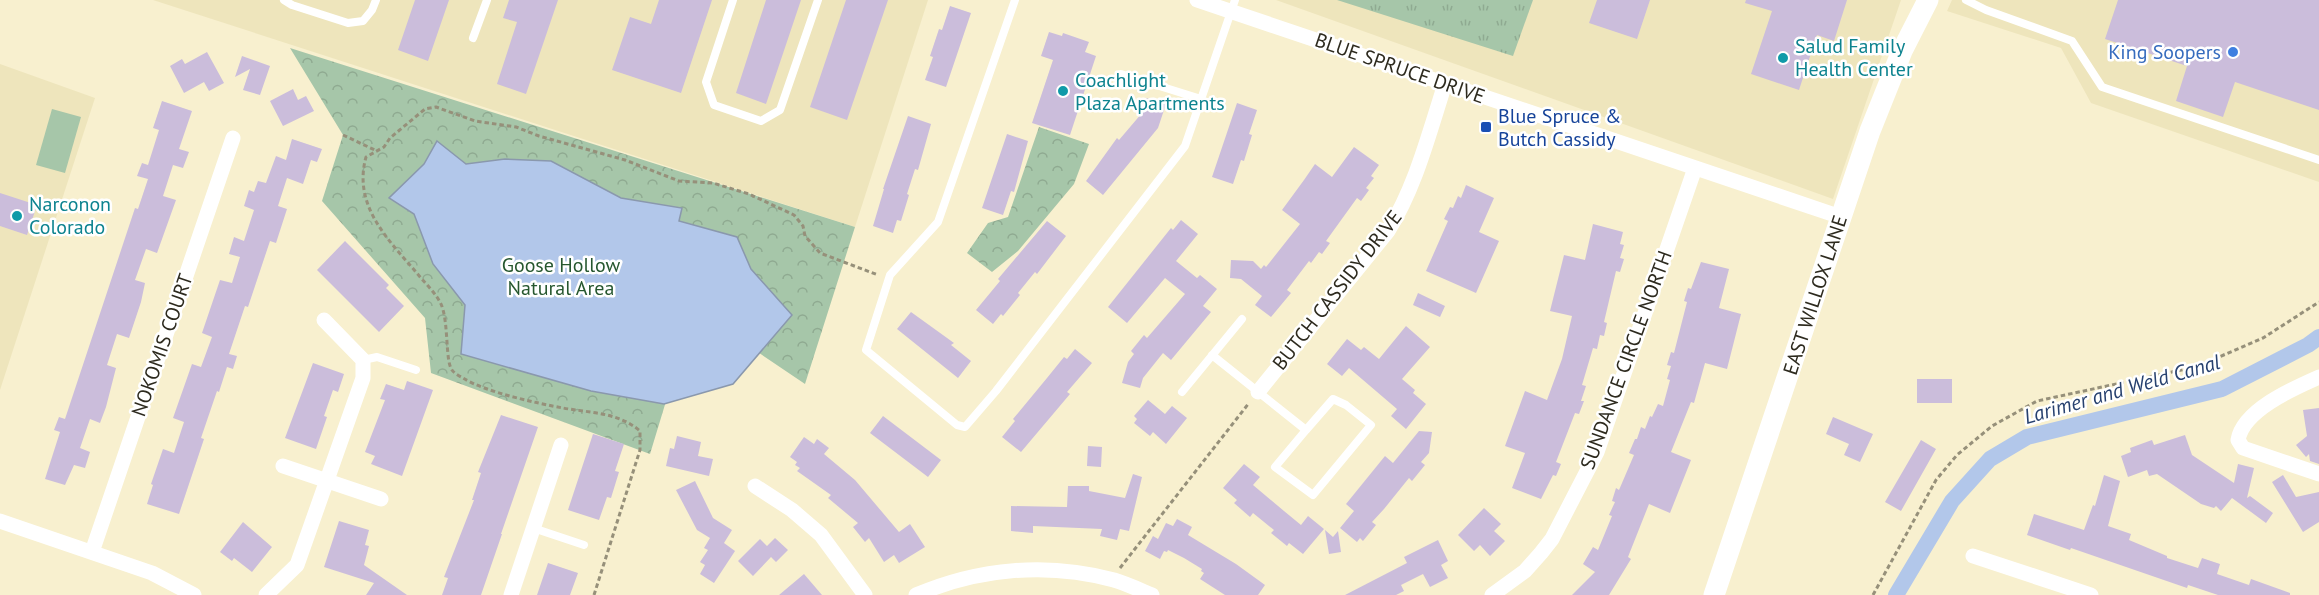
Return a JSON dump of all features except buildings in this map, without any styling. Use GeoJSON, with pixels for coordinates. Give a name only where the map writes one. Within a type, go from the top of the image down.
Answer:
{"type":"FeatureCollection","features":[{"type":"Feature","properties":{"kind":"main road","name":"EAST WILLOX LANE"},"geometry":{"type":"LineString","coordinates":[[1714,595],[1870,130],[1902,51],[1928,0]]}},
{"type":"Feature","properties":{"kind":"street","name":"BLUE SPRUCE DRIVE"},"geometry":{"type":"LineString","coordinates":[[1197,0],[1233,6],[1445,84],[1841,217]]}},
{"type":"Feature","properties":{"kind":"street","name":"BUTCH CASSIDY DRIVE"},"geometry":{"type":"LineString","coordinates":[[1258,392],[1388,231],[1412,185],[1445,84]]}},
{"type":"Feature","properties":{"kind":"street","name":"NOKOMIS COURT"},"geometry":{"type":"LineString","coordinates":[[92,552],[233,138]]}},
{"type":"Feature","properties":{"kind":"street","name":"SUNDANCE CIRCLE NORTH"},"geometry":{"type":"LineString","coordinates":[[1492,595],[1516,578],[1552,539],[1597,452],[1695,168]]}},
{"type":"Feature","properties":{"kind":"street"},"geometry":{"type":"LineString","coordinates":[[266,595],[297,565],[363,378],[363,360],[324,320]]}},
{"type":"Feature","properties":{"kind":"street"},"geometry":{"type":"LineString","coordinates":[[2319,377],[2255,413],[2245,424],[2238,440],[2243,448],[2319,474]]}},
{"type":"Feature","properties":{"kind":"street"},"geometry":{"type":"LineString","coordinates":[[511,595],[561,445]]}},
{"type":"Feature","properties":{"kind":"street"},"geometry":{"type":"LineString","coordinates":[[283,466],[381,499]]}},
{"type":"Feature","properties":{"kind":"street"},"geometry":{"type":"LineString","coordinates":[[755,486],[792,510],[821,535],[865,595]]}},
{"type":"Feature","properties":{"kind":"street"},"geometry":{"type":"LineString","coordinates":[[0,520],[152,573],[194,595]]}},
{"type":"Feature","properties":{"kind":"street"},"geometry":{"type":"LineString","coordinates":[[1973,556],[2091,595]]}},
{"type":"Feature","properties":{"kind":"street"},"geometry":{"type":"LineString","coordinates":[[916,595],[961,579],[1005,571],[1033,569],[1075,572],[1152,595]]}},
{"type":"Feature","properties":{"kind":"lane"},"geometry":{"type":"LineString","coordinates":[[284,0],[292,5],[348,23],[363,21],[372,10],[376,0]]}},
{"type":"Feature","properties":{"kind":"lane"},"geometry":{"type":"LineString","coordinates":[[473,38],[487,0]]}},
{"type":"Feature","properties":{"kind":"lane"},"geometry":{"type":"LineString","coordinates":[[733,0],[706,82],[714,105],[761,121],[780,110],[818,0]]}},
{"type":"Feature","properties":{"kind":"lane"},"geometry":{"type":"LineString","coordinates":[[1015,0],[938,222],[890,275],[866,350],[957,425],[965,427],[996,391],[1185,146],[1233,6]]}},
{"type":"Feature","properties":{"kind":"lane"},"geometry":{"type":"LineString","coordinates":[[1966,0],[1986,10],[2072,41],[2102,87],[2319,160]]}},
{"type":"Feature","properties":{"kind":"lane"},"geometry":{"type":"LineString","coordinates":[[1121,74],[1201,99]]}},
{"type":"Feature","properties":{"kind":"lane"},"geometry":{"type":"LineString","coordinates":[[1182,392],[1242,319]]}},
{"type":"Feature","properties":{"kind":"lane"},"geometry":{"type":"LineString","coordinates":[[1212,355],[1306,430]]}},
{"type":"Feature","properties":{"kind":"lane"},"geometry":{"type":"LineString","coordinates":[[363,360],[377,357],[416,370]]}},
{"type":"Feature","properties":{"kind":"lane"},"geometry":{"type":"LineString","coordinates":[[1333,399],[1346,405],[1371,425],[1313,495],[1275,467],[1306,430],[1333,399]]}},
{"type":"Feature","properties":{"kind":"lane"},"geometry":{"type":"LineString","coordinates":[[533,528],[584,545]]}},
{"type":"Feature","properties":{"kind":"path"},"geometry":{"type":"LineString","coordinates":[[594,595],[640,450],[640,431],[630,423],[611,415],[561,408],[478,386],[451,369],[447,358],[446,317],[439,300],[381,230],[366,205],[361,172],[366,157],[377,151],[425,109],[436,107],[450,110],[475,121],[516,127],[539,136],[625,160],[679,181],[714,183],[750,194],[794,215],[803,226],[806,236],[820,253],[878,275]]}},
{"type":"Feature","properties":{"kind":"path"},"geometry":{"type":"LineString","coordinates":[[343,135],[377,151]]}},
{"type":"Feature","properties":{"kind":"path"},"geometry":{"type":"LineString","coordinates":[[1872,595],[1936,480],[1957,455],[1992,426],[2037,401],[2167,374],[2212,360],[2263,338],[2319,302]]}},
{"type":"Feature","properties":{"kind":"path"},"geometry":{"type":"LineString","coordinates":[[1116,586],[1258,392]]}},
{"type":"Feature","properties":{"kind":"shaded area"},"geometry":{"type":"Polygon","coordinates":[[[153,0],[928,0],[855,227],[153,0]]]}},
{"type":"Feature","properties":{"kind":"shaded area"},"geometry":{"type":"Polygon","coordinates":[[[1276,0],[1901,0],[1833,199],[1276,0]]]}},
{"type":"Feature","properties":{"kind":"shaded area"},"geometry":{"type":"Polygon","coordinates":[[[1952,0],[2319,0],[2319,182],[2091,103],[2061,48],[1947,11],[1952,0]]]}},
{"type":"Feature","properties":{"kind":"shaded area"},"geometry":{"type":"Polygon","coordinates":[[[0,64],[95,98],[0,390],[0,64]]]}},
{"type":"Feature","properties":{"kind":"green space"},"geometry":{"type":"Polygon","coordinates":[[[1337,0],[1533,0],[1513,56],[1337,0]]]}},
{"type":"Feature","properties":{"kind":"green space","name":"Goose Hollow Natural Area"},"geometry":{"type":"Polygon","coordinates":[[[290,48],[855,227],[805,384],[694,309],[650,454],[431,373],[425,318],[322,201],[343,135],[290,48]]]}},
{"type":"Feature","properties":{"kind":"green space"},"geometry":{"type":"Polygon","coordinates":[[[52,109],[81,117],[65,173],[36,165],[52,109]]]}},
{"type":"Feature","properties":{"kind":"green space"},"geometry":{"type":"Polygon","coordinates":[[[1039,127],[1089,144],[1074,184],[1018,251],[992,272],[967,253],[988,223],[1008,217],[1039,127]]]}},
{"type":"Feature","properties":{"kind":"water"},"geometry":{"type":"Polygon","coordinates":[[[437,141],[466,164],[505,159],[551,161],[621,198],[682,208],[679,221],[737,237],[751,269],[792,315],[733,384],[664,404],[591,391],[461,354],[465,305],[433,264],[414,214],[389,198],[424,164],[437,141]]]}},
{"type":"Feature","properties":{"kind":"waterway","name":"Larimer and Weld Canal"},"geometry":{"type":"LineString","coordinates":[[1896,595],[1952,501],[1990,459],[2027,437],[2222,389],[2308,345],[2319,337]]}},
{"type":"Feature","properties":{"kind":"place","name":"King Soopers"},"geometry":{"type":"Point","coordinates":[2233,52]}},
{"type":"Feature","properties":{"kind":"place","name":"Salud Family Health Center"},"geometry":{"type":"Point","coordinates":[1783,58]}},
{"type":"Feature","properties":{"kind":"place","name":"Coachlight Plaza Apartments"},"geometry":{"type":"Point","coordinates":[1063,91]}},
{"type":"Feature","properties":{"kind":"place","name":"Blue Spruce & Butch Cassidy"},"geometry":{"type":"Point","coordinates":[1486,127]}},
{"type":"Feature","properties":{"kind":"place","name":"Narconon Colorado"},"geometry":{"type":"Point","coordinates":[17,216]}}]}
